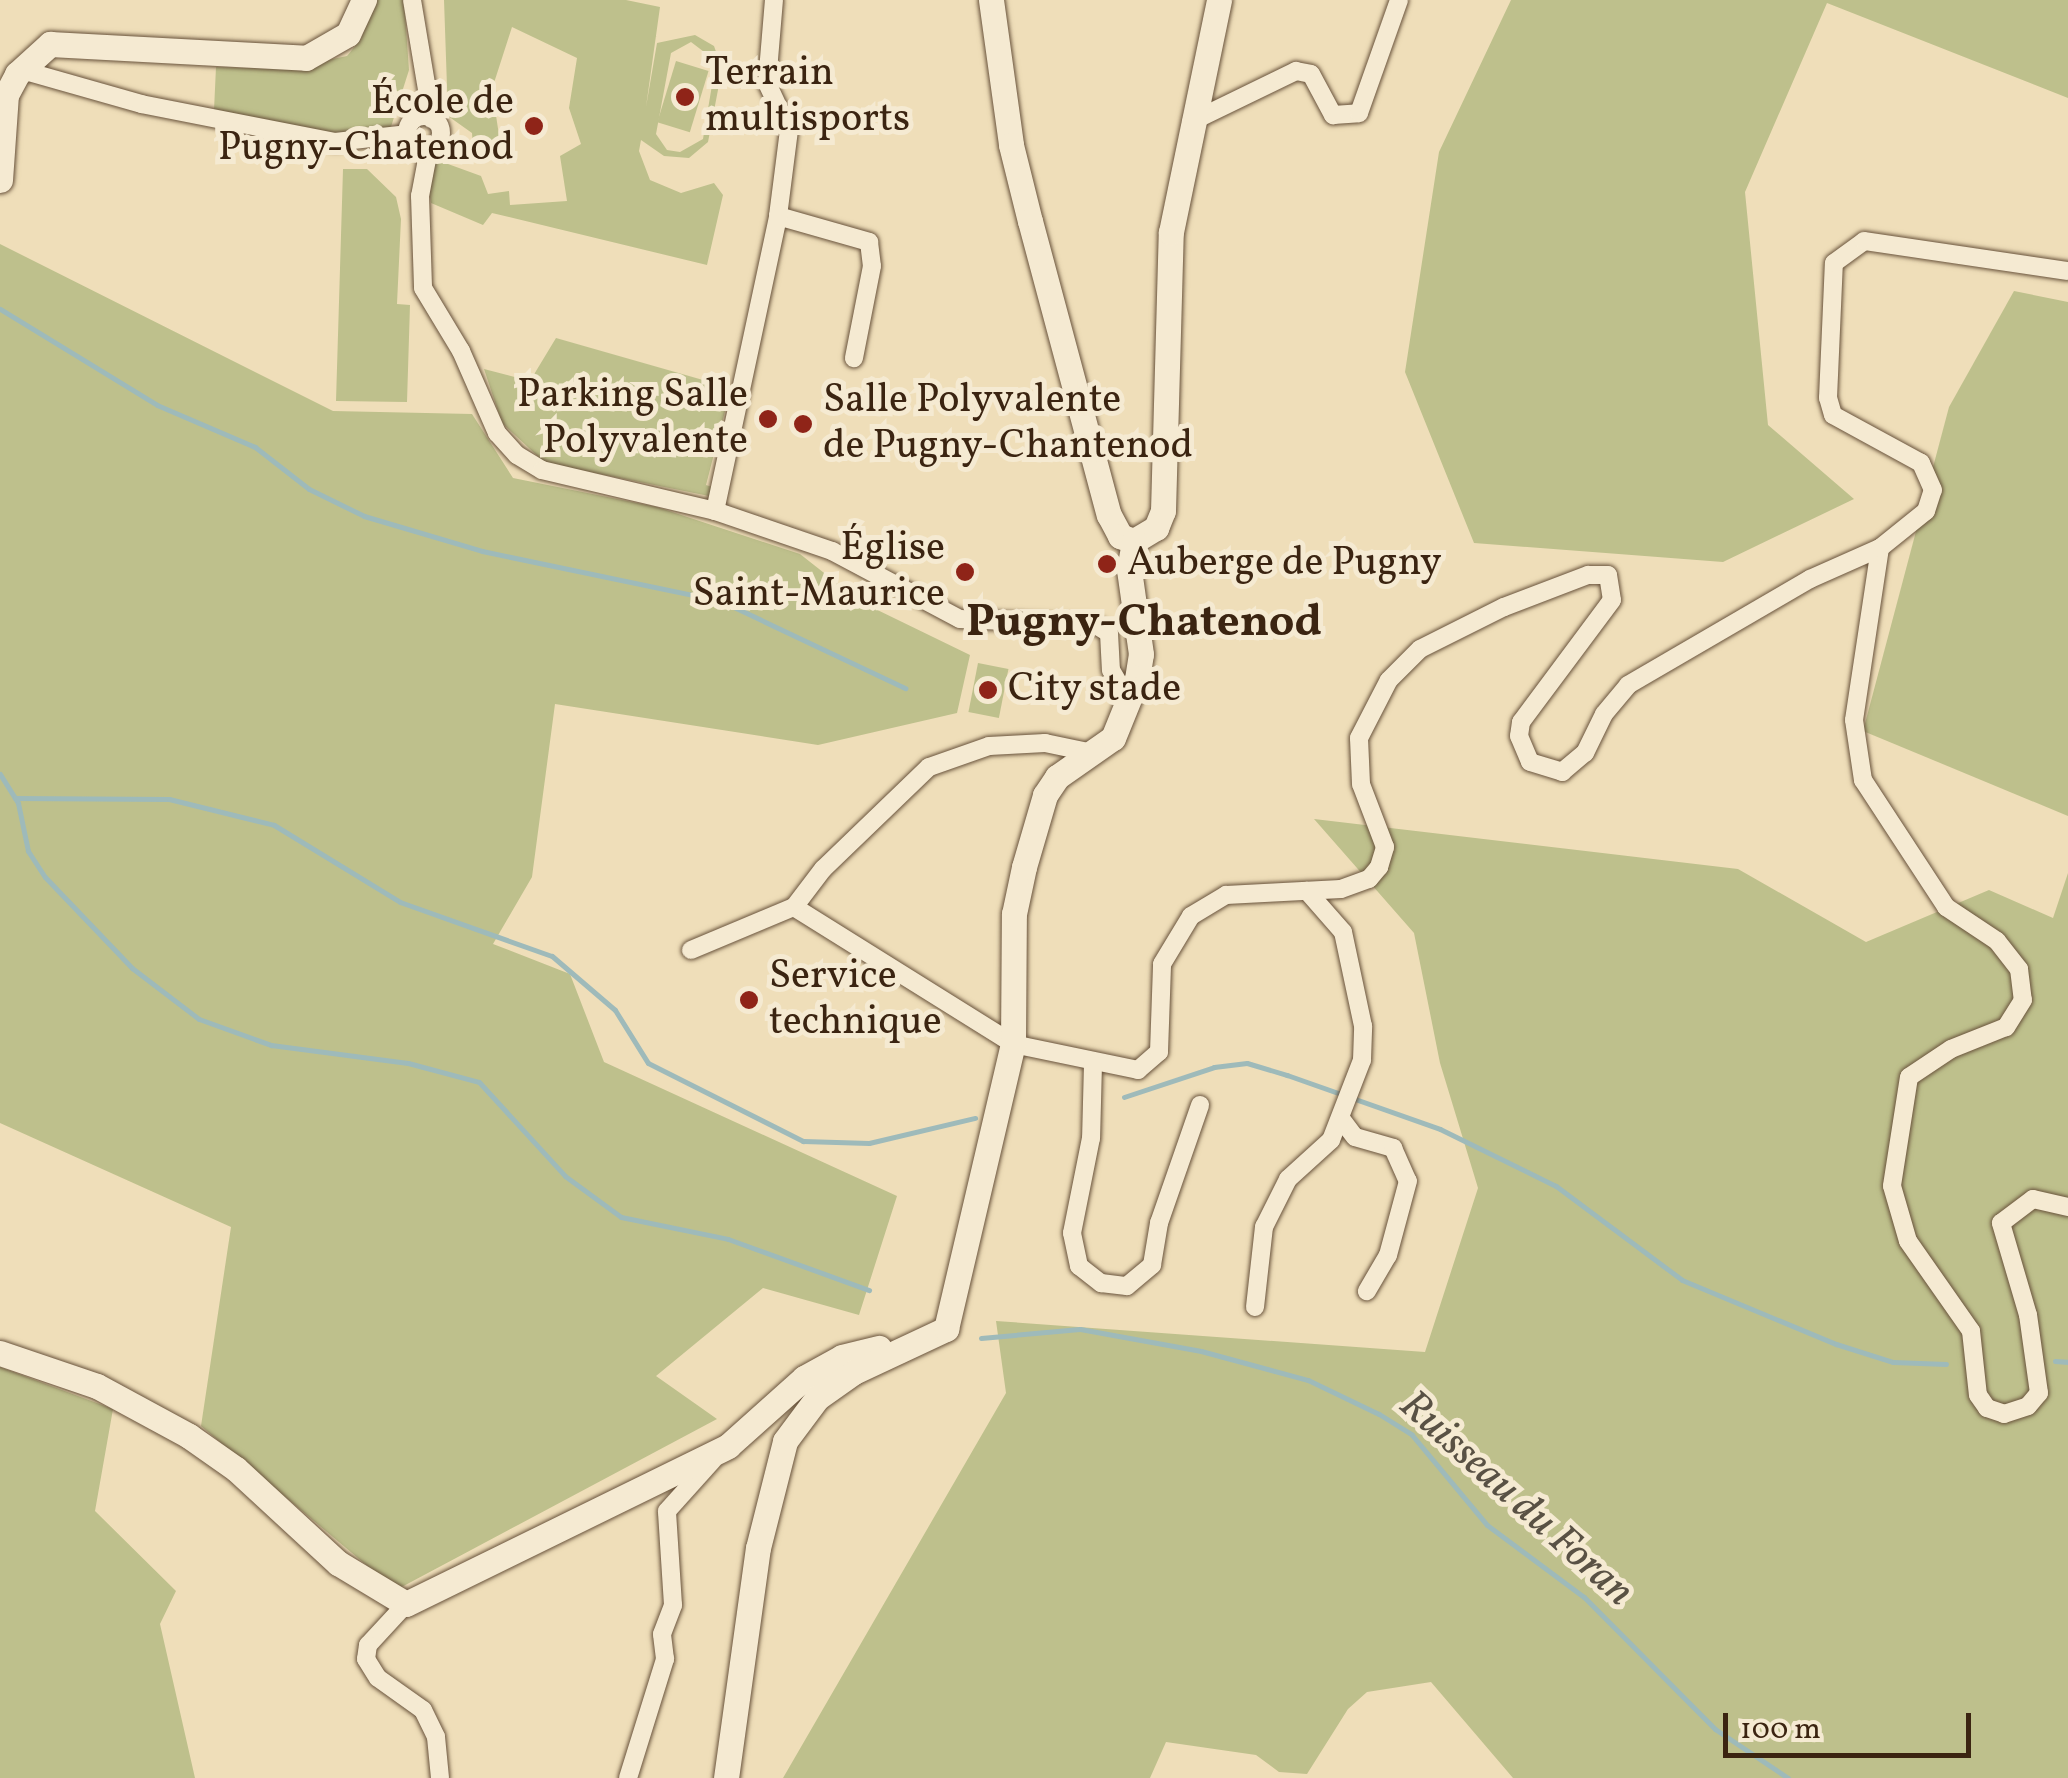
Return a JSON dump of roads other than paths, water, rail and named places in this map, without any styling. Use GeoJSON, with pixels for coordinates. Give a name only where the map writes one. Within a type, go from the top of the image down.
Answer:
{"type":"FeatureCollection","features":[{"type":"Feature","properties":{"kind":"street"},"geometry":{"type":"LineString","coordinates":[[0,180],[6,96],[22,70],[50,44],[306,58],[348,34],[364,0]]}},
{"type":"Feature","properties":{"kind":"street"},"geometry":{"type":"LineString","coordinates":[[412,0],[418,63],[415,138],[423,288],[508,447],[542,470],[715,511],[832,551],[960,619],[1096,624],[1109,634],[1111,670],[1131,704]]}},
{"type":"Feature","properties":{"kind":"street"},"geometry":{"type":"LineString","coordinates":[[715,511],[778,216],[789,130],[767,83],[774,0]]}},
{"type":"Feature","properties":{"kind":"street"},"geometry":{"type":"LineString","coordinates":[[991,0],[1011,145],[1030,222],[1109,516],[1120,536],[1134,541]]}},
{"type":"Feature","properties":{"kind":"street"},"geometry":{"type":"LineString","coordinates":[[726,1778],[758,1548],[785,1442],[817,1398],[854,1372],[946,1329],[1013,1044],[1014,914],[1045,794],[1057,778],[1113,738],[1131,704],[1140,654],[1129,570],[1134,541],[1156,528],[1163,511],[1169,250],[1191,122],[1219,0]]}},
{"type":"Feature","properties":{"kind":"street"},"geometry":{"type":"LineString","coordinates":[[1191,122],[1296,72],[1311,74],[1334,115],[1359,113],[1399,0]]}},
{"type":"Feature","properties":{"kind":"street"},"geometry":{"type":"LineString","coordinates":[[22,70],[142,104],[335,142],[415,138],[441,132],[432,119],[418,63]]}},
{"type":"Feature","properties":{"kind":"street"},"geometry":{"type":"LineString","coordinates":[[415,138],[432,119]]}},
{"type":"Feature","properties":{"kind":"street"},"geometry":{"type":"LineString","coordinates":[[778,216],[869,242],[872,266],[854,358]]}},
{"type":"Feature","properties":{"kind":"street"},"geometry":{"type":"LineString","coordinates":[[794,907],[1013,1044],[1093,1064],[1138,1070],[1155,1058],[1162,964],[1199,910],[1247,891],[1308,891],[1355,884],[1380,867],[1383,836],[1361,784],[1359,738],[1388,680],[1435,638],[1588,576],[1600,573],[1614,581],[1607,609],[1521,722],[1522,750],[1530,762],[1562,772],[1585,753],[1604,714],[1628,686],[1810,579],[1880,548],[1926,511],[1932,484],[1913,456],[1833,414],[1828,398],[1834,264],[1864,241],[2068,271]]}},
{"type":"Feature","properties":{"kind":"street"},"geometry":{"type":"LineString","coordinates":[[1880,548],[1854,720],[1863,780],[1946,907],[1997,941],[2019,969],[2023,1000],[2006,1028],[1951,1049],[1909,1077],[1892,1186],[1908,1242],[1971,1331],[1978,1395],[1987,1408],[2004,1414],[2028,1406],[2039,1393],[2028,1316],[2001,1222],[2034,1200],[2068,1206]]}},
{"type":"Feature","properties":{"kind":"street"},"geometry":{"type":"LineString","coordinates":[[691,950],[794,907],[824,869],[929,767],[989,746],[1045,744],[1093,753]]}},
{"type":"Feature","properties":{"kind":"street"},"geometry":{"type":"LineString","coordinates":[[1255,1307],[1258,1248],[1276,1201],[1345,1113],[1356,1082],[1363,1026],[1347,947],[1343,932],[1308,891]]}},
{"type":"Feature","properties":{"kind":"street"},"geometry":{"type":"LineString","coordinates":[[1093,1064],[1090,1138],[1072,1233],[1079,1266],[1101,1282],[1127,1286],[1152,1266],[1159,1224],[1200,1106]]}},
{"type":"Feature","properties":{"kind":"street"},"geometry":{"type":"LineString","coordinates":[[1345,1113],[1355,1138],[1393,1148],[1408,1182],[1388,1256],[1367,1291]]}},
{"type":"Feature","properties":{"kind":"street"},"geometry":{"type":"LineString","coordinates":[[628,1778],[665,1659],[662,1634],[674,1605],[667,1511],[728,1446],[823,1366],[929,1340]]}},
{"type":"Feature","properties":{"kind":"street"},"geometry":{"type":"LineString","coordinates":[[0,1353],[84,1380],[190,1436],[236,1469],[338,1563],[406,1604]]}},
{"type":"Feature","properties":{"kind":"street"},"geometry":{"type":"LineString","coordinates":[[440,1778],[436,1738],[423,1710],[378,1678],[366,1659],[368,1645],[406,1604],[728,1446]]}},
{"type":"Feature","properties":{"kind":"waterway"},"geometry":{"type":"LineString","coordinates":[[0,309],[157,405],[255,447],[309,489],[364,516],[482,551],[721,601],[905,688]]}},
{"type":"Feature","properties":{"kind":"waterway","name":"Ruisseau du Foran"},"geometry":{"type":"LineString","coordinates":[[0,774],[18,803],[28,851],[45,877],[132,968],[199,1019],[271,1045],[408,1063],[479,1082],[565,1176],[621,1217],[728,1239],[869,1290]]}},
{"type":"Feature","properties":{"kind":"waterway"},"geometry":{"type":"LineString","coordinates":[[15,798],[169,799],[274,825],[400,902],[552,956],[615,1010],[648,1063],[803,1141],[869,1143],[975,1118]]}},
{"type":"Feature","properties":{"kind":"waterway"},"geometry":{"type":"LineString","coordinates":[[1124,1097],[1214,1067],[1247,1063],[1287,1075],[1440,1129],[1556,1186],[1682,1280],[1836,1344],[1893,1362],[1946,1364]]}},
{"type":"Feature","properties":{"kind":"waterway","name":"Ruisseau du Foran"},"geometry":{"type":"LineString","coordinates":[[981,1338],[1080,1329],[1201,1351],[1308,1380],[1379,1414],[1412,1435],[1487,1525],[1584,1597],[1715,1729],[1788,1778]]}},
{"type":"Feature","properties":{"kind":"waterway"},"geometry":{"type":"LineString","coordinates":[[2055,1361],[2068,1362]]}},
{"type":"Feature","properties":{"kind":"place","name":"Terrain multisports"},"geometry":{"type":"Point","coordinates":[685,97]}},
{"type":"Feature","properties":{"kind":"place","name":"École de Pugny-Chatenod"},"geometry":{"type":"Point","coordinates":[534,126]}},
{"type":"Feature","properties":{"kind":"place","name":"Parking Salle Polyvalente"},"geometry":{"type":"Point","coordinates":[768,419]}},
{"type":"Feature","properties":{"kind":"place","name":"Salle Polyvalente de Pugny-Chantenod"},"geometry":{"type":"Point","coordinates":[803,424]}},
{"type":"Feature","properties":{"kind":"place","name":"Auberge de Pugny"},"geometry":{"type":"Point","coordinates":[1107,564]}},
{"type":"Feature","properties":{"kind":"place","name":"Église Saint-Maurice"},"geometry":{"type":"Point","coordinates":[965,572]}},
{"type":"Feature","properties":{"kind":"place","name":"City stade"},"geometry":{"type":"Point","coordinates":[988,690]}},
{"type":"Feature","properties":{"kind":"place","name":"Service technique"},"geometry":{"type":"Point","coordinates":[749,1000]}},
{"type":"Feature","properties":{"kind":"district","name":"Pugny-Chatenod"},"geometry":{"type":"Point","coordinates":[1144,624]}}]}
